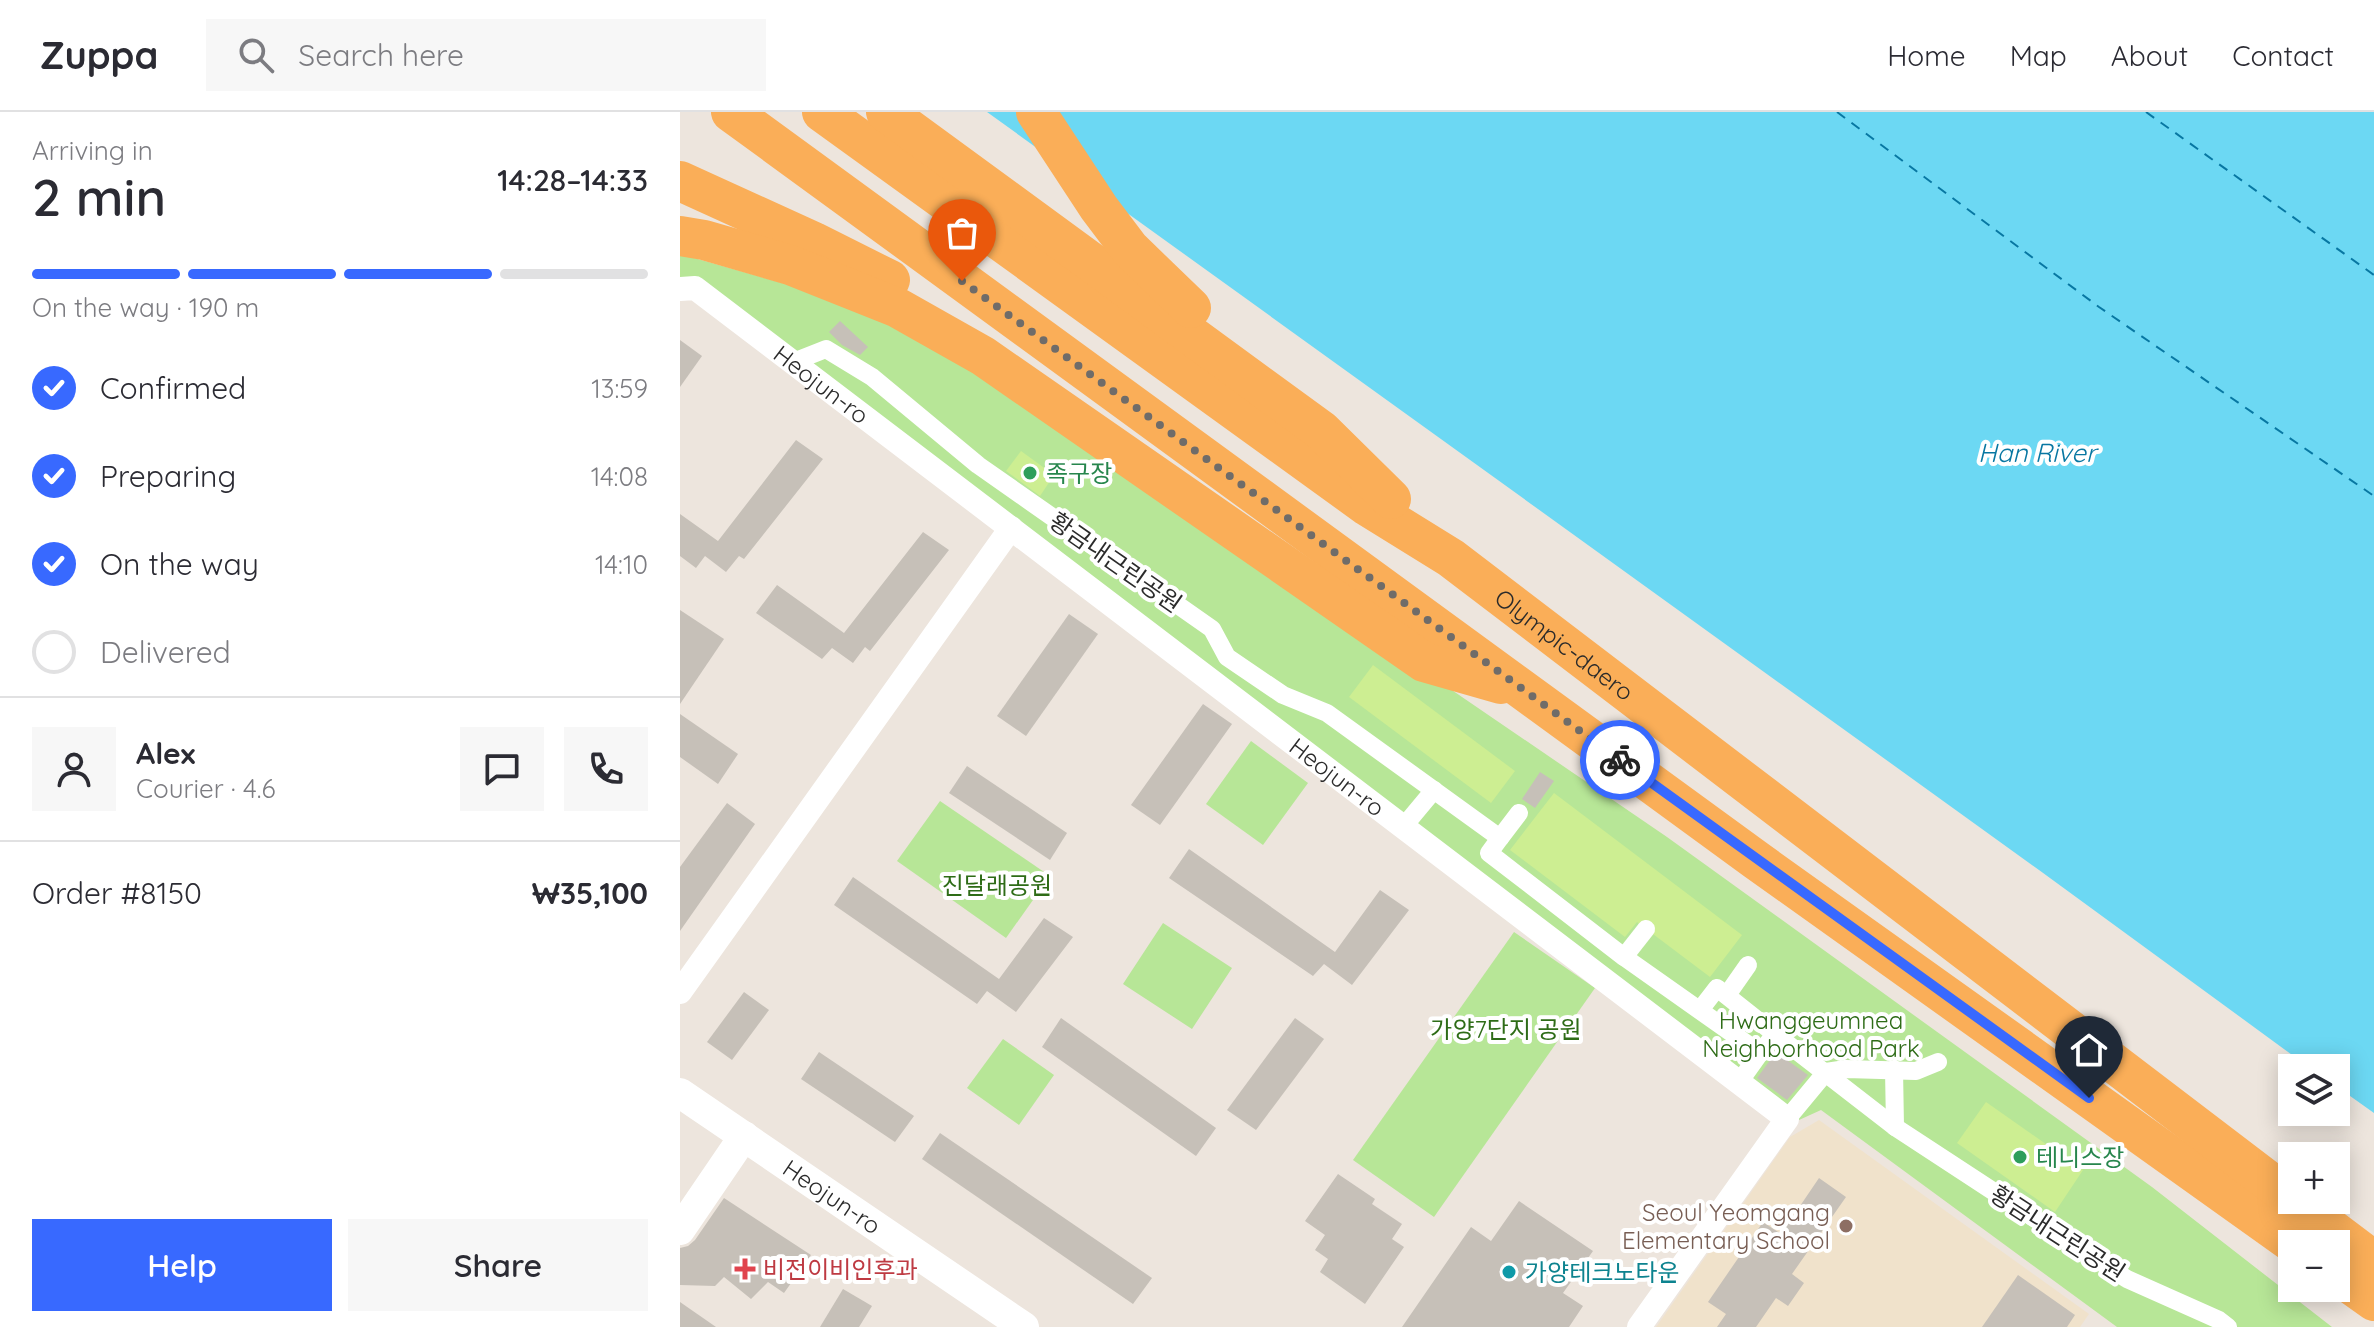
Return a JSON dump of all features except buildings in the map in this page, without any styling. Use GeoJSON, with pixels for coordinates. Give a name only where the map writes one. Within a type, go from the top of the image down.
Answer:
{"type":"FeatureCollection","features":[{"type":"Feature","properties":{"kind":"highway"},"geometry":{"type":"LineString","coordinates":[[731,112],[1756,860],[2278,1233]]}},
{"type":"Feature","properties":{"kind":"highway","name":"Olympic-daero"},"geometry":{"type":"LineString","coordinates":[[822,112],[1367,506],[1451,558],[2278,1189]]}},
{"type":"Feature","properties":{"kind":"highway"},"geometry":{"type":"LineString","coordinates":[[886,112],[1322,431]]}},
{"type":"Feature","properties":{"kind":"highway"},"geometry":{"type":"LineString","coordinates":[[680,210],[797,231],[832,225],[863,213],[893,190],[914,166],[928,134],[933,112]]}},
{"type":"Feature","properties":{"kind":"highway"},"geometry":{"type":"LineString","coordinates":[[1036,112],[1130,249],[1451,558]]}},
{"type":"Feature","properties":{"kind":"highway"},"geometry":{"type":"LineString","coordinates":[[680,181],[886,278],[1029,370],[1070,415]]}},
{"type":"Feature","properties":{"kind":"highway"},"geometry":{"type":"LineString","coordinates":[[680,236],[790,265],[898,308],[983,356],[1424,662],[1529,693]]}},
{"type":"Feature","properties":{"kind":"highway","name":"Olympic-daero"},"geometry":{"type":"LineString","coordinates":[[2312,1214],[2374,1261]]}},
{"type":"Feature","properties":{"kind":"highway"},"geometry":{"type":"LineString","coordinates":[[2350,1284],[2374,1301]]}},
{"type":"Feature","properties":{"kind":"street","name":"Heojun-ro"},"geometry":{"type":"LineString","coordinates":[[680,289],[695,288],[1787,1119]]}},
{"type":"Feature","properties":{"kind":"street","name":"황금내근린공원"},"geometry":{"type":"LineString","coordinates":[[793,362],[826,349],[872,377],[978,465],[1212,629],[1227,657],[1283,695],[1327,713],[1500,838]]}},
{"type":"Feature","properties":{"kind":"street"},"geometry":{"type":"LineString","coordinates":[[680,992],[1011,528]]}},
{"type":"Feature","properties":{"kind":"street"},"geometry":{"type":"LineString","coordinates":[[1404,826],[1434,790]]}},
{"type":"Feature","properties":{"kind":"street"},"geometry":{"type":"LineString","coordinates":[[1519,813],[1489,853],[1624,957],[1760,1053]]}},
{"type":"Feature","properties":{"kind":"street"},"geometry":{"type":"LineString","coordinates":[[1624,957],[1639,932]]}},
{"type":"Feature","properties":{"kind":"street"},"geometry":{"type":"LineString","coordinates":[[1700,1010],[1717,988],[1727,995],[1748,965]]}},
{"type":"Feature","properties":{"kind":"street","name":"황금내근린공원"},"geometry":{"type":"LineString","coordinates":[[1727,995],[1895,1127],[2127,1279],[2219,1320],[2228,1327]]}},
{"type":"Feature","properties":{"kind":"street"},"geometry":{"type":"LineString","coordinates":[[1740,1081],[1775,1034]]}},
{"type":"Feature","properties":{"kind":"street"},"geometry":{"type":"LineString","coordinates":[[1639,1327],[1787,1119],[1826,1072],[1846,1069],[1916,1071],[1938,1062]]}},
{"type":"Feature","properties":{"kind":"street"},"geometry":{"type":"LineString","coordinates":[[1894,1069],[1895,1127]]}},
{"type":"Feature","properties":{"kind":"street","name":"Heojun-ro"},"geometry":{"type":"LineString","coordinates":[[680,1093],[1024,1327]]}},
{"type":"Feature","properties":{"kind":"street"},"geometry":{"type":"LineString","coordinates":[[680,1230],[744,1136]]}},
{"type":"Feature","properties":{"kind":"shaded area","name":"Seoul Yeomgang Elementary School"},"geometry":{"type":"Polygon","coordinates":[[[1819,1120],[2089,1314],[2080,1327],[1656,1327],[1790,1137],[1819,1120]]]}},
{"type":"Feature","properties":{"kind":"green space","name":"Hwanggeumnea Neighborhood Park"},"geometry":{"type":"Polygon","coordinates":[[[680,254],[856,304],[957,352],[1667,837],[2152,1187],[2278,1285],[2278,1302],[2300,1302],[2332,1327],[2117,1327],[1821,1110],[1799,1120],[1016,522],[680,278],[680,254]]]}},
{"type":"Feature","properties":{"kind":"green space","name":"족구장"},"geometry":{"type":"Polygon","coordinates":[[[1021,451],[1054,475],[1040,496],[1006,471],[1021,451]]]}},
{"type":"Feature","properties":{"kind":"green space"},"geometry":{"type":"Polygon","coordinates":[[[1373,665],[1515,771],[1491,803],[1349,697],[1373,665]]]}},
{"type":"Feature","properties":{"kind":"green space"},"geometry":{"type":"Polygon","coordinates":[[[1251,741],[1308,783],[1263,845],[1206,804],[1251,741]]]}},
{"type":"Feature","properties":{"kind":"green space"},"geometry":{"type":"Polygon","coordinates":[[[1554,793],[1742,935],[1710,977],[1637,922],[1625,937],[1510,850],[1554,793]]]}},
{"type":"Feature","properties":{"kind":"green space","name":"진달래공원"},"geometry":{"type":"Polygon","coordinates":[[[940,801],[1050,876],[1006,938],[897,861],[940,801]]]}},
{"type":"Feature","properties":{"kind":"green space"},"geometry":{"type":"Polygon","coordinates":[[[1163,923],[1232,968],[1192,1029],[1123,984],[1163,923]]]}},
{"type":"Feature","properties":{"kind":"green space","name":"가양7단지 공원"},"geometry":{"type":"Polygon","coordinates":[[[1514,932],[1595,988],[1434,1217],[1353,1160],[1514,932]]]}},
{"type":"Feature","properties":{"kind":"green space"},"geometry":{"type":"Polygon","coordinates":[[[1003,1039],[1054,1075],[1019,1125],[967,1088],[1003,1039]]]}},
{"type":"Feature","properties":{"kind":"green space","name":"테니스장"},"geometry":{"type":"Polygon","coordinates":[[[1986,1102],[2083,1170],[2055,1212],[1957,1143],[1986,1102]]]}},
{"type":"Feature","properties":{"kind":"water","name":"Han River"},"geometry":{"type":"Polygon","coordinates":[[[987,112],[2374,112],[2374,1113],[2350,1096],[2350,1054],[2291,1054],[987,112]]]}},
{"type":"Feature","properties":{"kind":"ferry route"},"geometry":{"type":"LineString","coordinates":[[1837,112],[2099,307],[2374,496]]}},
{"type":"Feature","properties":{"kind":"ferry route"},"geometry":{"type":"LineString","coordinates":[[2146,112],[2374,275]]}},
{"type":"Feature","properties":{"kind":"way so far"},"geometry":{"type":"LineString","coordinates":[[962,281],[1620,760]]}},
{"type":"Feature","properties":{"kind":"place","name":"족구장"},"geometry":{"type":"Point","coordinates":[1030,473]}},
{"type":"Feature","properties":{"kind":"place","name":"테니스장"},"geometry":{"type":"Point","coordinates":[2020,1157]}},
{"type":"Feature","properties":{"kind":"place","name":"Seoul Yeomgang Elementary School"},"geometry":{"type":"Point","coordinates":[1846,1226]}},
{"type":"Feature","properties":{"kind":"place","name":"비전이비인후과"},"geometry":{"type":"Point","coordinates":[745,1269]}},
{"type":"Feature","properties":{"kind":"place","name":"가양테크노타운"},"geometry":{"type":"Point","coordinates":[1509,1272]}},
{"type":"Feature","properties":{"kind":"route"},"geometry":{"type":"LineString","coordinates":[[1620,760],[2089,1098]]}}]}
